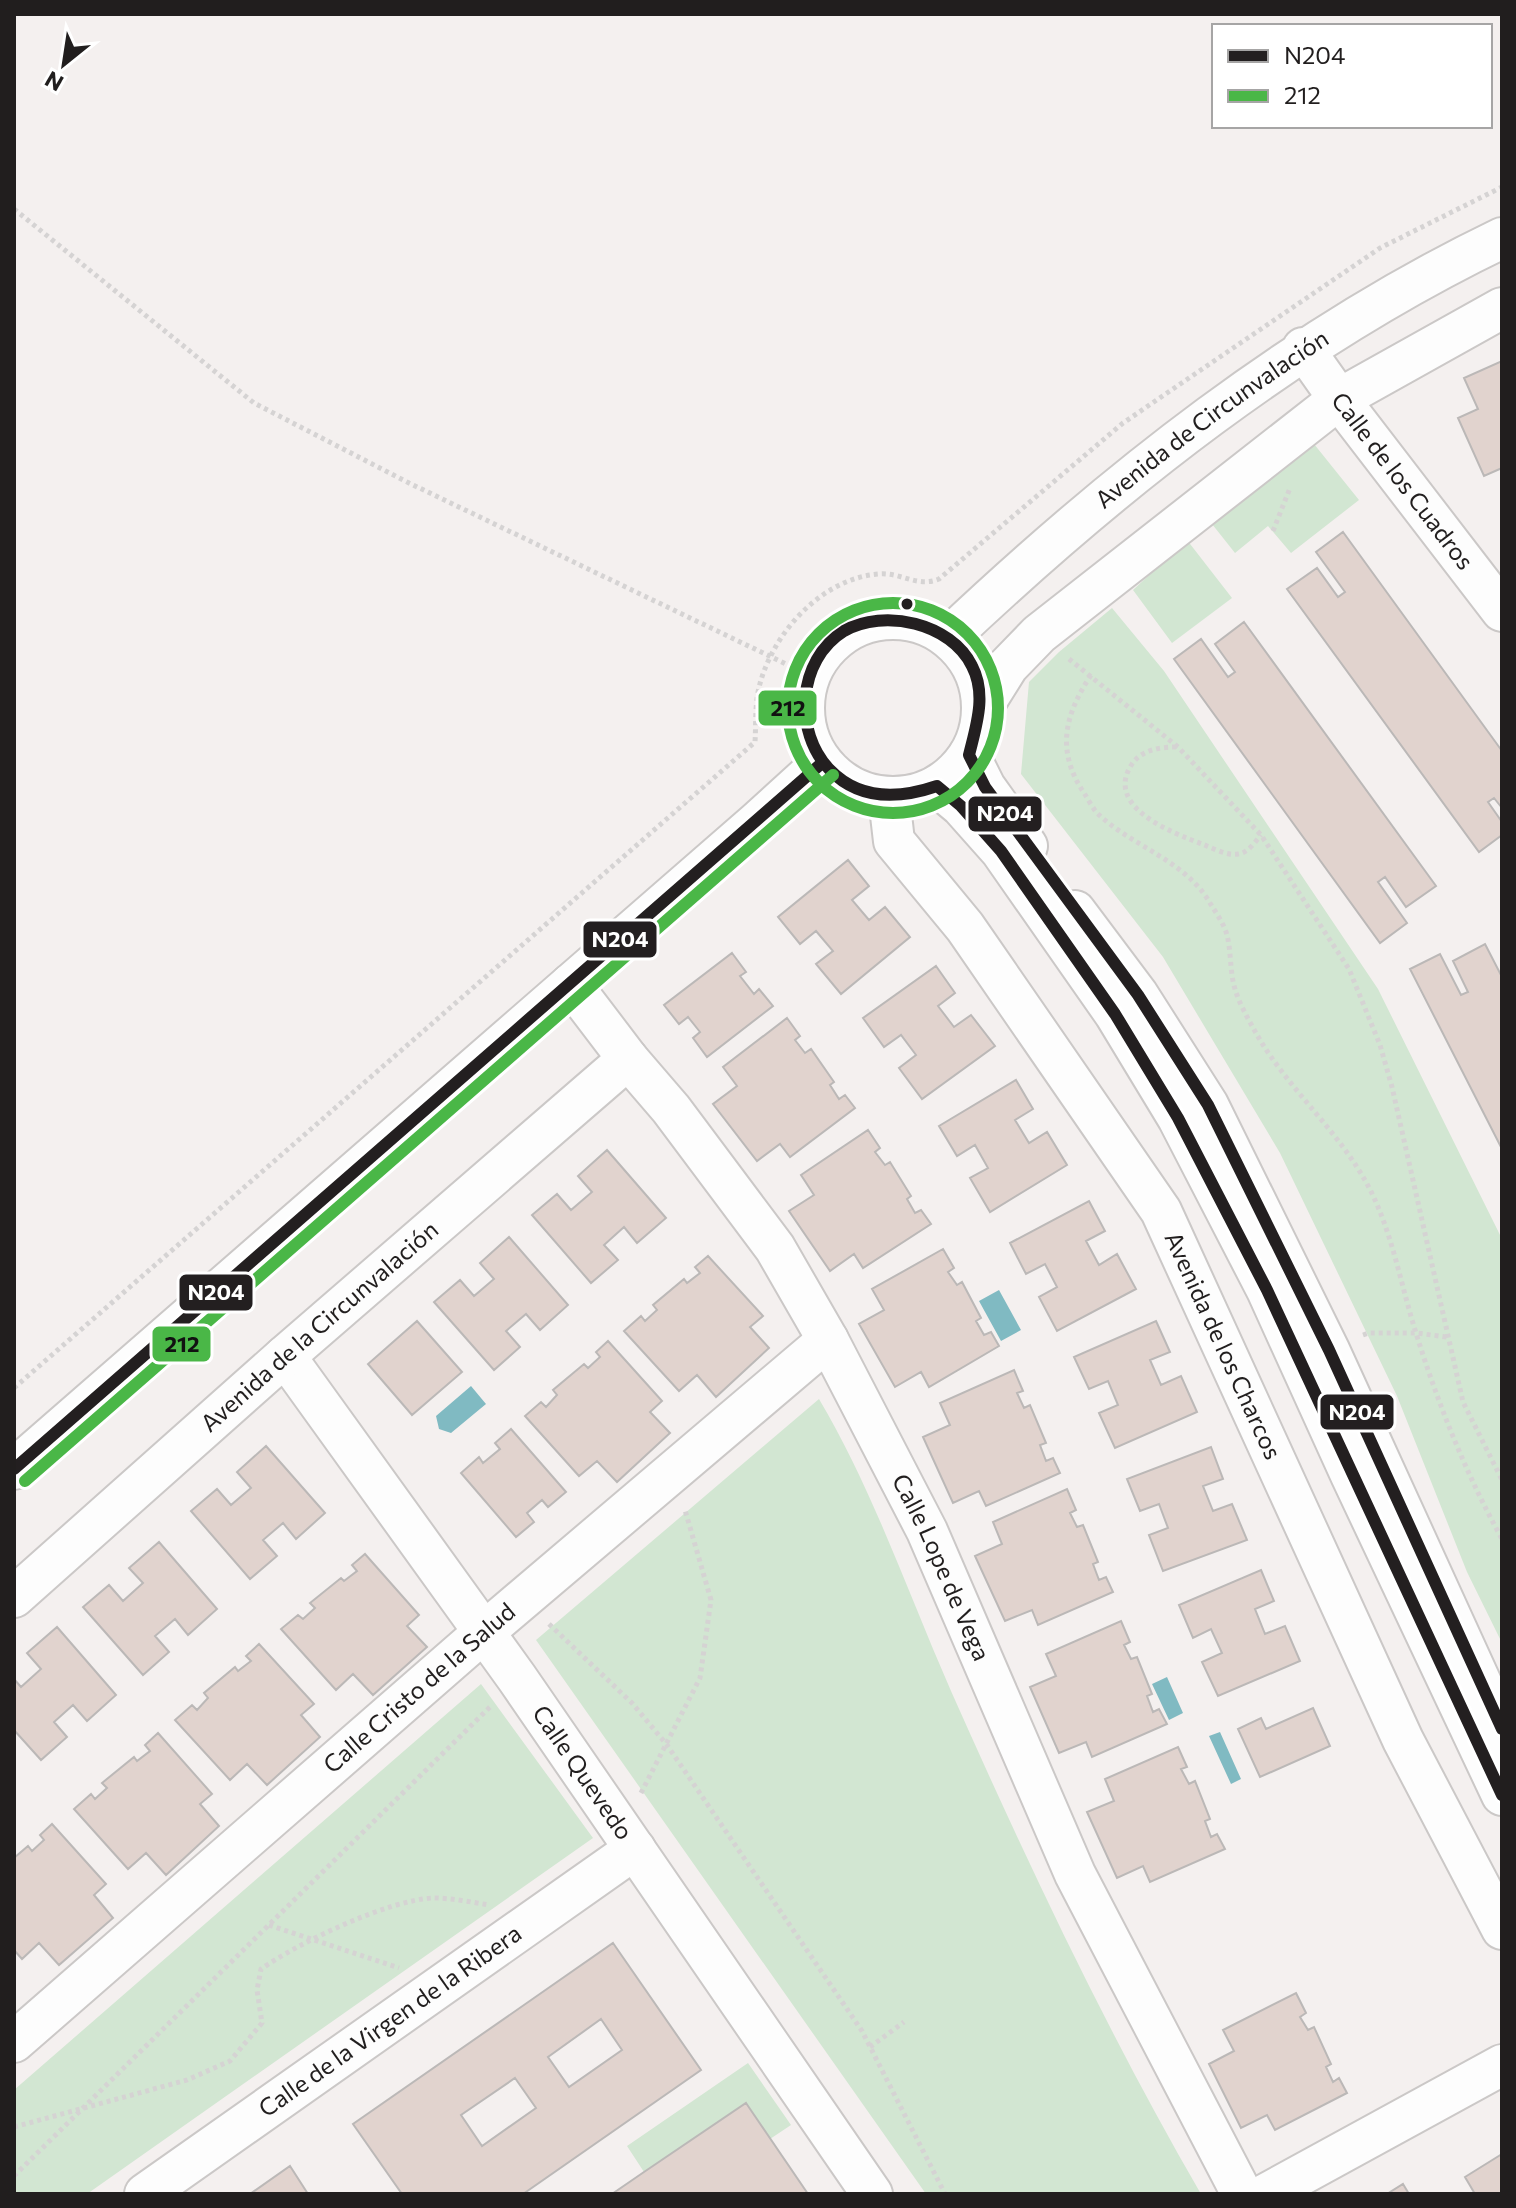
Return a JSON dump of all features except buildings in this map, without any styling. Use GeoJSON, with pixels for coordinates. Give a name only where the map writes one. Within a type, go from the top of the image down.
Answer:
{"type":"FeatureCollection","features":[{"type":"Feature","properties":{"kind":"street","name":"Avenida de Circunvalación"},"geometry":{"type":"LineString","coordinates":[[949,637],[997,591],[1160,453],[1303,348],[1434,271],[1502,238]]}},
{"type":"Feature","properties":{"kind":"street"},"geometry":{"type":"LineString","coordinates":[[983,706],[1008,666],[1039,634],[1339,399],[1502,308]]}},
{"type":"Feature","properties":{"kind":"street","name":"Calle de los Cuadros"},"geometry":{"type":"LineString","coordinates":[[1303,348],[1502,611]]}},
{"type":"Feature","properties":{"kind":"street"},"geometry":{"type":"LineString","coordinates":[[904,618],[932,627],[949,637],[967,657],[979,680],[983,706],[980,732],[969,755],[955,772],[937,786],[914,795],[889,798],[854,788],[837,778],[822,763],[808,737],[803,708],[809,675],[826,647],[852,628],[879,619],[904,618]]}},
{"type":"Feature","properties":{"kind":"street"},"geometry":{"type":"LineString","coordinates":[[969,755],[985,787],[1138,995],[1208,1105],[1329,1350],[1502,1729]]}},
{"type":"Feature","properties":{"kind":"street"},"geometry":{"type":"LineString","coordinates":[[14,1469],[822,763]]}},
{"type":"Feature","properties":{"kind":"street"},"geometry":{"type":"LineString","coordinates":[[937,786],[961,806],[1001,851],[1115,1014],[1178,1118],[1267,1290],[1370,1518],[1502,1795]]}},
{"type":"Feature","properties":{"kind":"street","name":"Avenida de los Charcos"},"geometry":{"type":"LineString","coordinates":[[889,798],[894,841],[965,927],[1161,1211],[1403,1740],[1502,1929]]}},
{"type":"Feature","properties":{"kind":"street","name":"Calle Lope de Vega"},"geometry":{"type":"LineString","coordinates":[[571,984],[671,1109],[775,1248],[828,1340],[927,1531],[1075,1874],[1242,2194]]}},
{"type":"Feature","properties":{"kind":"street","name":"Avenida de la Circunvalación"},"geometry":{"type":"LineString","coordinates":[[14,1597],[285,1356],[628,1059]]}},
{"type":"Feature","properties":{"kind":"street","name":"Calle Cristo de la Salud"},"geometry":{"type":"LineString","coordinates":[[14,2042],[484,1632],[828,1340]]}},
{"type":"Feature","properties":{"kind":"street","name":"Calle Quevedo"},"geometry":{"type":"LineString","coordinates":[[285,1356],[517,1678],[872,2194]]}},
{"type":"Feature","properties":{"kind":"street","name":"Calle de la Virgen de la Ribera"},"geometry":{"type":"LineString","coordinates":[[145,2194],[635,1849]]}},
{"type":"Feature","properties":{"kind":"street"},"geometry":{"type":"LineString","coordinates":[[1266,2194],[1502,2065]]}},
{"type":"Feature","properties":{"kind":"path"},"geometry":{"type":"LineString","coordinates":[[14,1388],[755,742],[758,694],[771,657],[797,615],[844,584],[881,573],[928,584],[939,579],[1123,423],[1380,248],[1502,187]]}},
{"type":"Feature","properties":{"kind":"path"},"geometry":{"type":"LineString","coordinates":[[14,209],[254,403],[423,490],[809,675]]}},
{"type":"Feature","properties":{"kind":"path"},"geometry":{"type":"LineString","coordinates":[[1039,634],[1178,747],[1261,835],[1349,969],[1380,1045],[1392,1087],[1463,1402],[1502,1480]]}},
{"type":"Feature","properties":{"kind":"path"},"geometry":{"type":"LineString","coordinates":[[1091,675],[1076,698],[1068,723],[1066,755],[1071,774],[1097,812],[1191,878],[1208,899],[1226,931],[1235,989],[1256,1033],[1285,1076],[1330,1131],[1374,1197],[1390,1236],[1416,1333],[1451,1434],[1502,1539]]}},
{"type":"Feature","properties":{"kind":"path"},"geometry":{"type":"LineString","coordinates":[[1178,747],[1143,754],[1130,767],[1125,787],[1137,808],[1148,819],[1169,831],[1227,854],[1245,852],[1261,835]]}},
{"type":"Feature","properties":{"kind":"path"},"geometry":{"type":"LineString","coordinates":[[1329,1350],[1369,1333],[1416,1333],[1447,1337]]}},
{"type":"Feature","properties":{"kind":"path"},"geometry":{"type":"LineString","coordinates":[[609,1811],[643,1792],[700,1678],[711,1600],[687,1512],[663,1480]]}},
{"type":"Feature","properties":{"kind":"path"},"geometry":{"type":"LineString","coordinates":[[518,1603],[553,1626],[632,1703],[667,1745],[870,2047],[945,2194]]}},
{"type":"Feature","properties":{"kind":"path"},"geometry":{"type":"LineString","coordinates":[[14,2176],[517,1678]]}},
{"type":"Feature","properties":{"kind":"path"},"geometry":{"type":"LineString","coordinates":[[14,2127],[187,2080],[230,2061],[262,2023],[257,1990],[261,1969],[287,1951],[396,1904],[434,1898],[497,1907],[528,1923]]}},
{"type":"Feature","properties":{"kind":"path"},"geometry":{"type":"LineString","coordinates":[[269,1925],[446,1981]]}},
{"type":"Feature","properties":{"kind":"path"},"geometry":{"type":"LineString","coordinates":[[870,2047],[904,2022]]}},
{"type":"Feature","properties":{"kind":"green space"},"geometry":{"type":"Polygon","coordinates":[[[1314,444],[1359,500],[1291,553],[1268,526],[1235,553],[1212,524],[1314,444]]]}},
{"type":"Feature","properties":{"kind":"green space"},"geometry":{"type":"Polygon","coordinates":[[[1187,540],[1232,598],[1172,643],[1133,590],[1187,540]]]}},
{"type":"Feature","properties":{"kind":"green space"},"geometry":{"type":"Polygon","coordinates":[[[1112,608],[1164,671],[1378,989],[1502,1239],[1502,1643],[1467,1572],[1397,1396],[1280,1153],[1163,957],[1021,774],[1029,682],[1059,652],[1112,608]]]}},
{"type":"Feature","properties":{"kind":"green space"},"geometry":{"type":"Polygon","coordinates":[[[819,1399],[873,1506],[951,1691],[1039,1883],[1133,2071],[1201,2194],[926,2194],[536,1640],[819,1399]]]}},
{"type":"Feature","properties":{"kind":"green space"},"geometry":{"type":"Polygon","coordinates":[[[481,1684],[593,1838],[87,2194],[14,2194],[14,2090],[481,1684]]]}},
{"type":"Feature","properties":{"kind":"green space"},"geometry":{"type":"Polygon","coordinates":[[[748,2063],[791,2125],[770,2139],[745,2103],[644,2172],[627,2146],[748,2063]]]}},
{"type":"Feature","properties":{"kind":"water"},"geometry":{"type":"Polygon","coordinates":[[[999,1290],[1021,1330],[1001,1341],[979,1301],[999,1290]]]}},
{"type":"Feature","properties":{"kind":"water"},"geometry":{"type":"Polygon","coordinates":[[[471,1386],[486,1404],[451,1433],[439,1429],[436,1416],[471,1386]]]}},
{"type":"Feature","properties":{"kind":"water"},"geometry":{"type":"Polygon","coordinates":[[[1167,1677],[1183,1713],[1169,1720],[1152,1684],[1167,1677]]]}},
{"type":"Feature","properties":{"kind":"water"},"geometry":{"type":"Polygon","coordinates":[[[1220,1732],[1241,1779],[1231,1784],[1209,1736],[1220,1732]]]}},
{"type":"Feature","properties":{"kind":"transit line","name":"212"},"geometry":{"type":"LineString","coordinates":[[893,603],[933,611],[952,620],[967,634],[981,649],[990,668],[998,708],[990,748],[981,767],[967,782],[952,796],[933,805],[893,813],[853,805],[834,796],[819,782],[805,767],[796,748],[788,708],[796,668],[805,649],[819,634],[834,620],[853,611],[893,603]]}},
{"type":"Feature","properties":{"kind":"transit line","name":"N204"},"geometry":{"type":"LineString","coordinates":[[1502,1729],[1329,1350],[1208,1105],[1138,995],[985,787],[969,755],[979,699],[972,666],[949,639],[915,624],[878,621],[844,631],[828,644],[809,678],[806,717],[818,754],[842,780],[867,792],[894,795],[937,786],[961,806],[1001,851],[1115,1014],[1178,1118],[1267,1290],[1502,1795]]}},
{"type":"Feature","properties":{"kind":"transit line","name":"N204"},"geometry":{"type":"LineString","coordinates":[[14,1469],[822,763]]}},
{"type":"Feature","properties":{"kind":"transit line","name":"212"},"geometry":{"type":"LineString","coordinates":[[25,1481],[833,775]]}}]}
